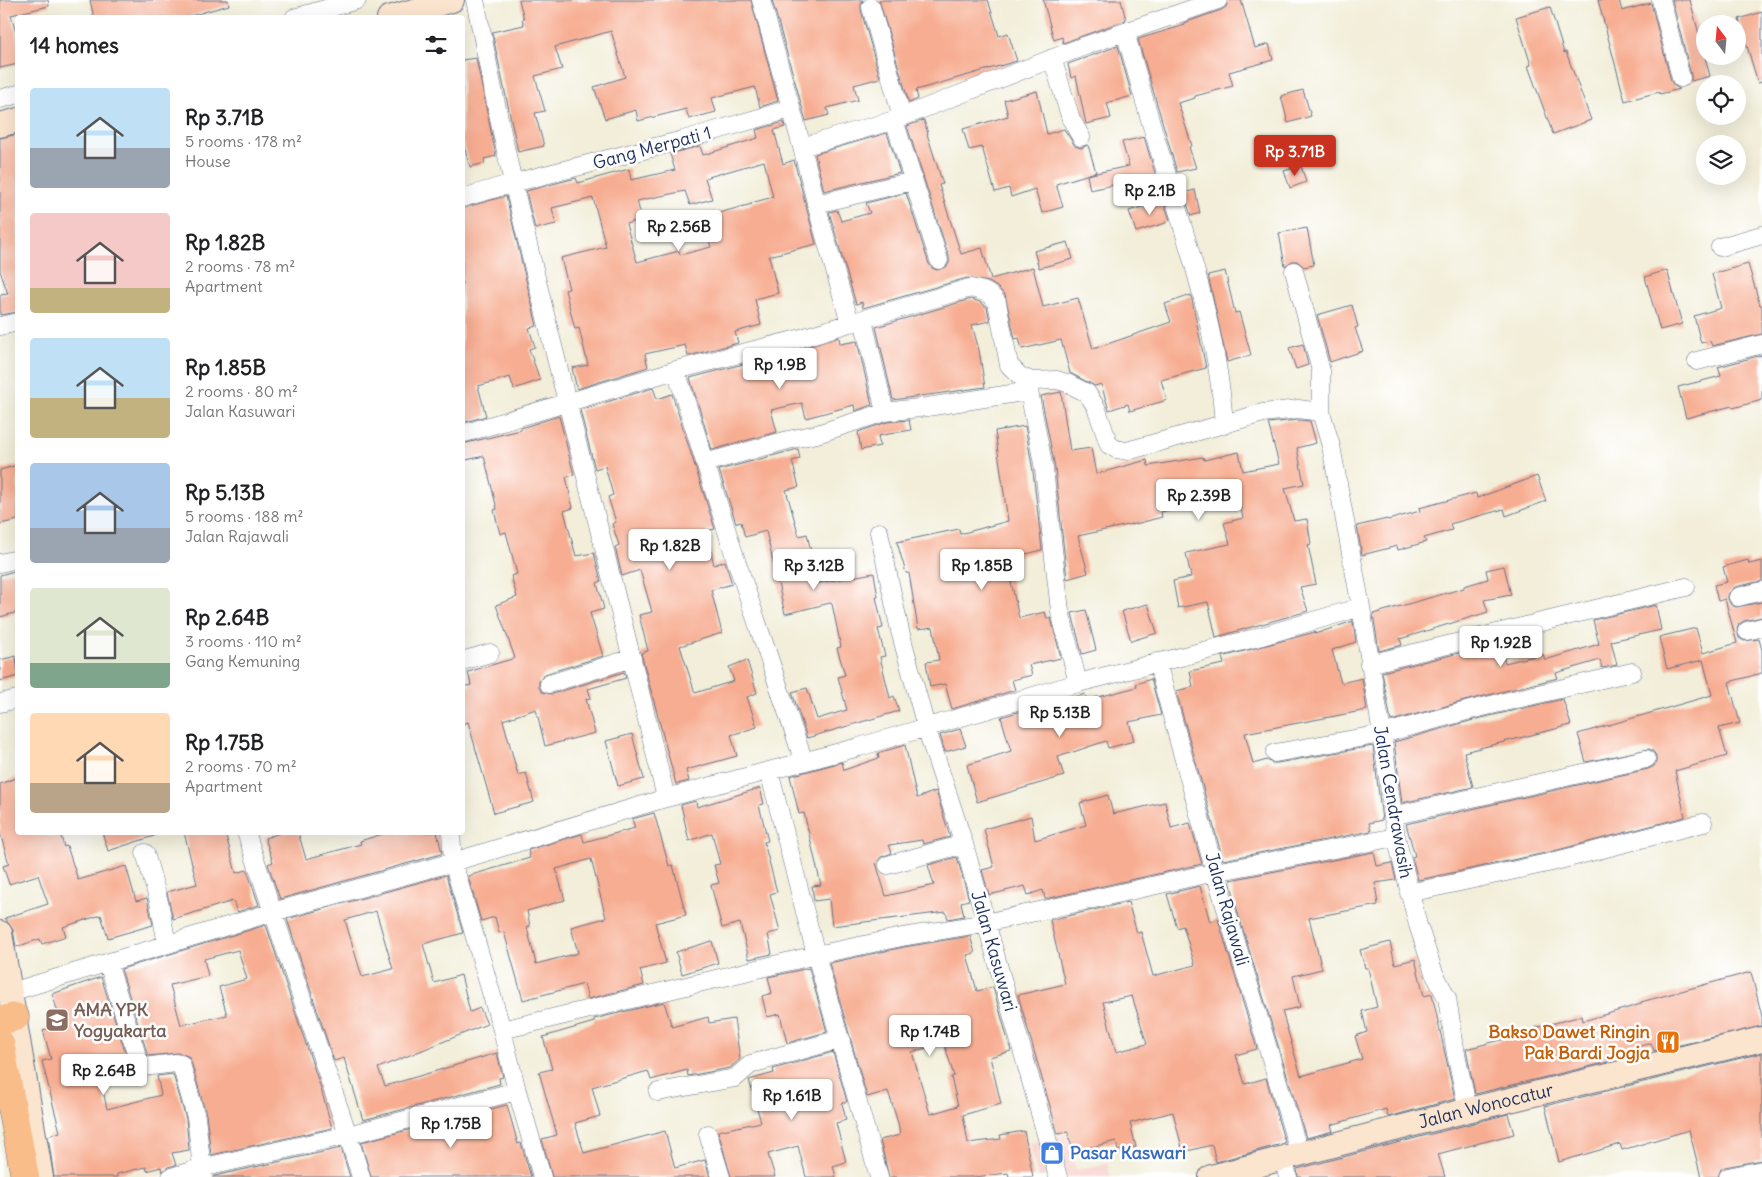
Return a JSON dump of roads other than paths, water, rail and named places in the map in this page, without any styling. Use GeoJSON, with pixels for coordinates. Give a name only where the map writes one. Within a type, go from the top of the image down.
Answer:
{"type":"FeatureCollection","features":[{"type":"Feature","properties":{"kind":"highway"},"geometry":{"type":"LineString","coordinates":[[0,1043],[25,1177]]}},
{"type":"Feature","properties":{"kind":"street"},"geometry":{"type":"LineString","coordinates":[[304,15],[357,0]]}},
{"type":"Feature","properties":{"kind":"street"},"geometry":{"type":"LineString","coordinates":[[400,15],[452,0]]}},
{"type":"Feature","properties":{"kind":"street"},"geometry":{"type":"LineString","coordinates":[[475,0],[513,183],[666,798]]}},
{"type":"Feature","properties":{"kind":"street"},"geometry":{"type":"LineString","coordinates":[[762,0],[816,204],[857,321],[885,412]]}},
{"type":"Feature","properties":{"kind":"street"},"geometry":{"type":"LineString","coordinates":[[802,147],[898,119],[1052,58],[1218,0]]}},
{"type":"Feature","properties":{"kind":"street"},"geometry":{"type":"LineString","coordinates":[[1661,0],[1682,78]]}},
{"type":"Feature","properties":{"kind":"street"},"geometry":{"type":"LineString","coordinates":[[871,7],[913,181],[939,260]]}},
{"type":"Feature","properties":{"kind":"street"},"geometry":{"type":"LineString","coordinates":[[1125,32],[1195,268],[1218,364],[1224,425]]}},
{"type":"Feature","properties":{"kind":"street"},"geometry":{"type":"LineString","coordinates":[[1052,58],[1071,119],[1080,138]]}},
{"type":"Feature","properties":{"kind":"street"},"geometry":{"type":"LineString","coordinates":[[0,99],[15,95]]}},
{"type":"Feature","properties":{"kind":"street","name":"Gang Merpati 1"},"geometry":{"type":"LineString","coordinates":[[465,197],[683,140],[790,109]]}},
{"type":"Feature","properties":{"kind":"street"},"geometry":{"type":"LineString","coordinates":[[0,125],[15,121]]}},
{"type":"Feature","properties":{"kind":"street"},"geometry":{"type":"LineString","coordinates":[[816,204],[913,181]]}},
{"type":"Feature","properties":{"kind":"street"},"geometry":{"type":"LineString","coordinates":[[1720,247],[1762,235]]}},
{"type":"Feature","properties":{"kind":"street","name":"Jalan Cendrawasih"},"geometry":{"type":"LineString","coordinates":[[1294,271],[1321,372],[1321,412],[1331,446],[1361,607],[1382,734],[1396,837],[1418,926],[1434,972],[1447,998],[1468,1110]]}},
{"type":"Feature","properties":{"kind":"street"},"geometry":{"type":"LineString","coordinates":[[465,433],[676,370],[798,339],[970,288],[984,291],[991,294],[997,302],[1010,365],[1030,386],[1044,469],[1060,611],[1078,683]]}},
{"type":"Feature","properties":{"kind":"street"},"geometry":{"type":"LineString","coordinates":[[0,326],[15,323]]}},
{"type":"Feature","properties":{"kind":"street"},"geometry":{"type":"LineString","coordinates":[[1697,361],[1762,344]]}},
{"type":"Feature","properties":{"kind":"street"},"geometry":{"type":"LineString","coordinates":[[676,370],[735,557],[804,762]]}},
{"type":"Feature","properties":{"kind":"street"},"geometry":{"type":"LineString","coordinates":[[705,464],[788,440],[817,434],[885,412],[927,407],[1057,380],[1087,393],[1096,407],[1109,444],[1116,449],[1127,451],[1282,410],[1310,409],[1321,412]]}},
{"type":"Feature","properties":{"kind":"street","name":"Jalan Kasuwari"},"geometry":{"type":"LineString","coordinates":[[879,532],[900,631],[926,727],[964,844],[1058,1177]]}},
{"type":"Feature","properties":{"kind":"street"},"geometry":{"type":"LineString","coordinates":[[0,563],[15,560]]}},
{"type":"Feature","properties":{"kind":"street"},"geometry":{"type":"LineString","coordinates":[[1369,664],[1686,587]]}},
{"type":"Feature","properties":{"kind":"street"},"geometry":{"type":"LineString","coordinates":[[1738,597],[1762,591]]}},
{"type":"Feature","properties":{"kind":"street"},"geometry":{"type":"LineString","coordinates":[[9,1010],[108,963],[273,912],[453,862],[666,798],[804,762],[1078,683],[1254,638],[1361,607]]}},
{"type":"Feature","properties":{"kind":"street"},"geometry":{"type":"LineString","coordinates":[[465,660],[490,653]]}},
{"type":"Feature","properties":{"kind":"street"},"geometry":{"type":"LineString","coordinates":[[550,684],[632,658]]}},
{"type":"Feature","properties":{"kind":"street","name":"Jalan Rajawali"},"geometry":{"type":"LineString","coordinates":[[1157,662],[1216,872],[1290,1164]]}},
{"type":"Feature","properties":{"kind":"street"},"geometry":{"type":"LineString","coordinates":[[1275,753],[1382,734],[1474,709],[1632,672]]}},
{"type":"Feature","properties":{"kind":"street"},"geometry":{"type":"LineString","coordinates":[[0,703],[15,700]]}},
{"type":"Feature","properties":{"kind":"street"},"geometry":{"type":"LineString","coordinates":[[1392,816],[1646,759]]}},
{"type":"Feature","properties":{"kind":"street"},"geometry":{"type":"LineString","coordinates":[[768,771],[816,955],[879,1177]]}},
{"type":"Feature","properties":{"kind":"street"},"geometry":{"type":"LineString","coordinates":[[1409,893],[1552,862],[1703,823]]}},
{"type":"Feature","properties":{"kind":"street"},"geometry":{"type":"LineString","coordinates":[[247,835],[348,1135],[360,1177]]}},
{"type":"Feature","properties":{"kind":"street"},"geometry":{"type":"LineString","coordinates":[[451,835],[453,862],[542,1177]]}},
{"type":"Feature","properties":{"kind":"street"},"geometry":{"type":"LineString","coordinates":[[502,1030],[816,955],[902,937],[985,923],[1216,872],[1396,837]]}},
{"type":"Feature","properties":{"kind":"street"},"geometry":{"type":"LineString","coordinates":[[888,865],[964,844]]}},
{"type":"Feature","properties":{"kind":"street"},"geometry":{"type":"LineString","coordinates":[[145,853],[159,902],[167,944]]}},
{"type":"Feature","properties":{"kind":"street"},"geometry":{"type":"LineString","coordinates":[[0,932],[9,1010],[41,1177]]}},
{"type":"Feature","properties":{"kind":"street"},"geometry":{"type":"LineString","coordinates":[[108,963],[139,1062],[143,1067],[181,1064],[196,1117],[202,1173]]}},
{"type":"Feature","properties":{"kind":"street"},"geometry":{"type":"LineString","coordinates":[[658,1092],[736,1078],[752,1064],[841,1039]]}},
{"type":"Feature","properties":{"kind":"street","name":"Jalan Wonocatur"},"geometry":{"type":"LineString","coordinates":[[1212,1177],[1290,1164],[1468,1110],[1762,1039]]}},
{"type":"Feature","properties":{"kind":"street"},"geometry":{"type":"LineString","coordinates":[[171,1177],[202,1173],[517,1091]]}},
{"type":"Feature","properties":{"kind":"street"},"geometry":{"type":"LineString","coordinates":[[708,1134],[721,1177]]}},
{"type":"Feature","properties":{"kind":"street"},"geometry":{"type":"LineString","coordinates":[[1728,1177],[1762,1170]]}},
{"type":"Feature","properties":{"kind":"place","name":"AMA YPK Yogyakarta"},"geometry":{"type":"Point","coordinates":[57,1020]}},
{"type":"Feature","properties":{"kind":"place","name":"Bakso Dawet Ringin Pak Bardi Jogja"},"geometry":{"type":"Point","coordinates":[1668,1042]}},
{"type":"Feature","properties":{"kind":"place","name":"Pasar Kaswari"},"geometry":{"type":"Point","coordinates":[1052,1153]}}]}
